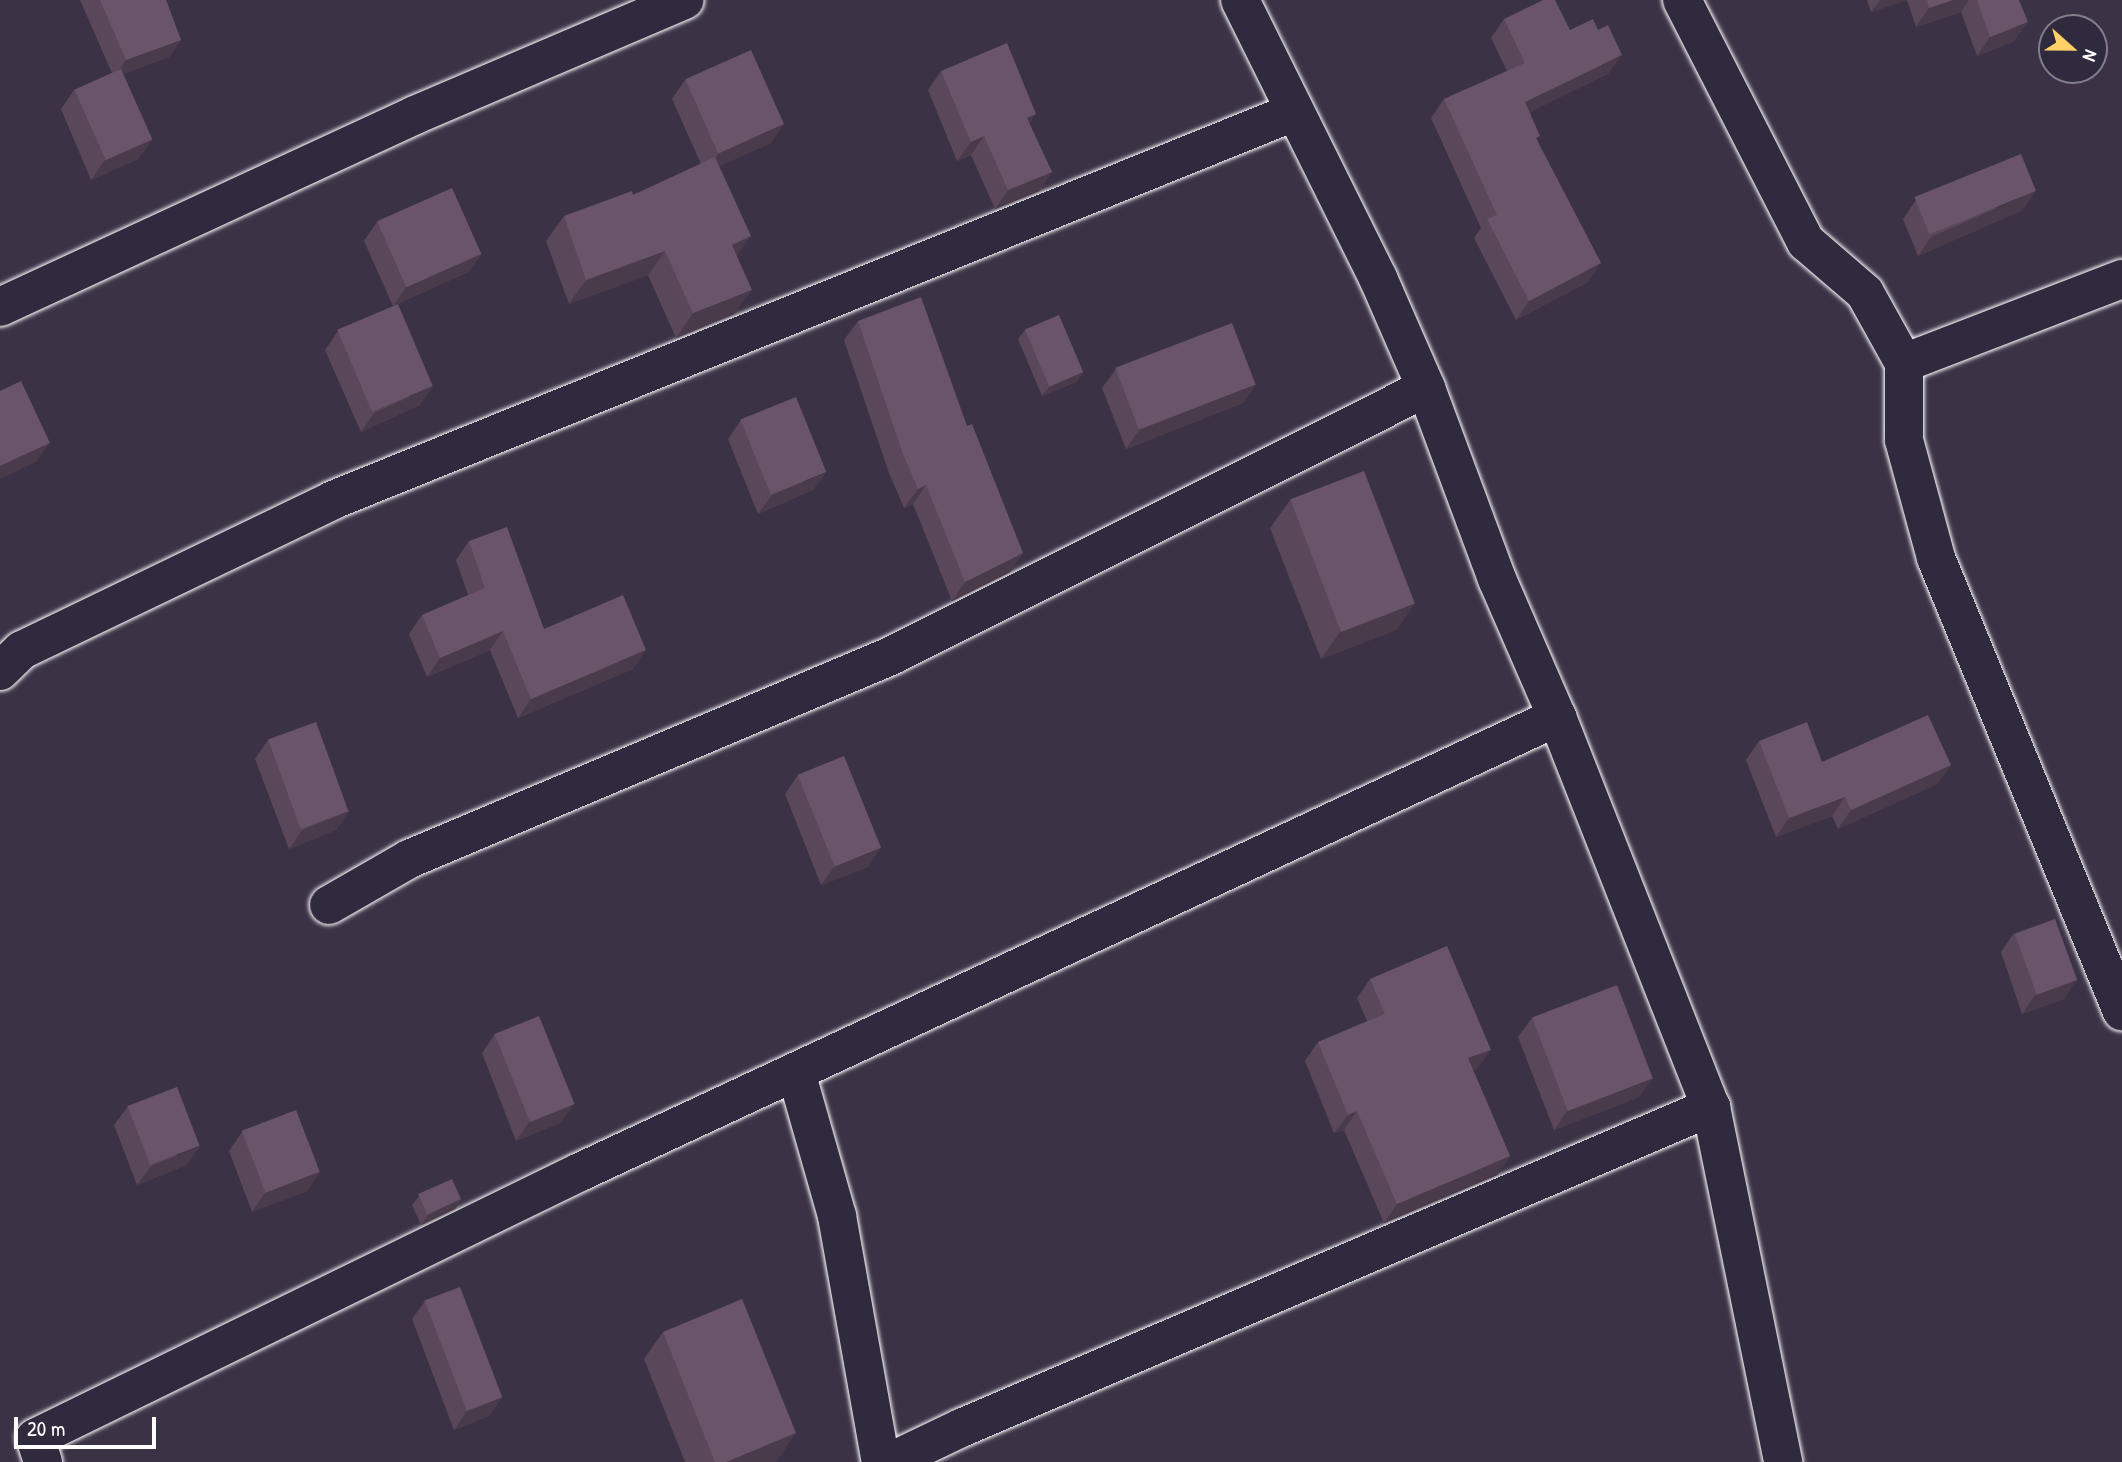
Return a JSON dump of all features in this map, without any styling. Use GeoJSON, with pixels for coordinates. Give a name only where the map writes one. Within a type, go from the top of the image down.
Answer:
{"type":"FeatureCollection","features":[{"type":"Feature","properties":{"kind":"street"},"geometry":{"type":"LineString","coordinates":[[0,307],[415,115],[684,0]]}},
{"type":"Feature","properties":{"kind":"street"},"geometry":{"type":"LineString","coordinates":[[1240,0],[1378,278],[1426,388],[1497,579],[1557,717],[1711,1107],[1783,1462]]}},
{"type":"Feature","properties":{"kind":"street"},"geometry":{"type":"LineString","coordinates":[[1682,0],[1806,242],[1864,293],[1903,363],[1904,440],[1936,558],[2122,1011]]}},
{"type":"Feature","properties":{"kind":"street"},"geometry":{"type":"LineString","coordinates":[[0,671],[22,650],[333,500],[1294,112]]}},
{"type":"Feature","properties":{"kind":"street"},"geometry":{"type":"LineString","coordinates":[[1903,363],[2122,279]]}},
{"type":"Feature","properties":{"kind":"street"},"geometry":{"type":"LineString","coordinates":[[329,905],[410,859],[893,655],[1426,388]]}},
{"type":"Feature","properties":{"kind":"street"},"geometry":{"type":"LineString","coordinates":[[43,1462],[35,1438],[580,1172],[1557,717]]}},
{"type":"Feature","properties":{"kind":"street"},"geometry":{"type":"LineString","coordinates":[[796,1072],[837,1216],[881,1462]]}},
{"type":"Feature","properties":{"kind":"street"},"geometry":{"type":"LineString","coordinates":[[890,1462],[1711,1107]]}},
{"type":"Feature","properties":{"kind":"building"},"geometry":{"type":"Polygon","coordinates":[[[100,0],[166,0],[181,40],[126,60],[100,0]]]}},
{"type":"Feature","properties":{"kind":"building"},"geometry":{"type":"Polygon","coordinates":[[[1543,0],[1555,0],[1570,30],[1593,19],[1598,30],[1608,25],[1622,55],[1525,102],[1540,136],[1536,138],[1601,263],[1529,301],[1487,219],[1497,215],[1444,99],[1525,63],[1504,19],[1543,0]]]}},
{"type":"Feature","properties":{"kind":"building"},"geometry":{"type":"Polygon","coordinates":[[[1927,0],[1953,0],[1929,8],[1927,0]]]}},
{"type":"Feature","properties":{"kind":"building"},"geometry":{"type":"Polygon","coordinates":[[[1977,0],[2019,0],[2028,22],[1990,37],[1977,0]]]}},
{"type":"Feature","properties":{"kind":"building"},"geometry":{"type":"Polygon","coordinates":[[[1007,43],[1036,114],[1027,118],[1052,172],[1008,190],[984,136],[971,142],[941,71],[1007,43]]]}},
{"type":"Feature","properties":{"kind":"building"},"geometry":{"type":"Polygon","coordinates":[[[751,50],[784,124],[718,153],[685,79],[751,50]]]}},
{"type":"Feature","properties":{"kind":"building"},"geometry":{"type":"Polygon","coordinates":[[[121,69],[152,139],[106,160],[74,90],[121,69]]]}},
{"type":"Feature","properties":{"kind":"building"},"geometry":{"type":"Polygon","coordinates":[[[2021,154],[2036,191],[1929,234],[1914,197],[2021,154]]]}},
{"type":"Feature","properties":{"kind":"building"},"geometry":{"type":"Polygon","coordinates":[[[715,157],[751,236],[732,245],[752,290],[693,313],[665,251],[586,280],[564,216],[632,191],[633,195],[715,157]]]}},
{"type":"Feature","properties":{"kind":"building"},"geometry":{"type":"Polygon","coordinates":[[[452,188],[481,254],[406,287],[377,221],[452,188]]]}},
{"type":"Feature","properties":{"kind":"building"},"geometry":{"type":"Polygon","coordinates":[[[921,297],[967,426],[972,424],[1023,553],[965,582],[926,485],[918,489],[903,454],[858,321],[921,297]]]}},
{"type":"Feature","properties":{"kind":"building"},"geometry":{"type":"Polygon","coordinates":[[[398,304],[433,386],[372,412],[337,330],[398,304]]]}},
{"type":"Feature","properties":{"kind":"building"},"geometry":{"type":"Polygon","coordinates":[[[1059,315],[1083,372],[1049,387],[1025,329],[1059,315]]]}},
{"type":"Feature","properties":{"kind":"building"},"geometry":{"type":"Polygon","coordinates":[[[1232,323],[1256,385],[1139,429],[1115,368],[1232,323]]]}},
{"type":"Feature","properties":{"kind":"building"},"geometry":{"type":"Polygon","coordinates":[[[21,381],[50,443],[0,466],[0,391],[21,381]]]}},
{"type":"Feature","properties":{"kind":"building"},"geometry":{"type":"Polygon","coordinates":[[[796,397],[826,472],[771,495],[740,419],[796,397]]]}},
{"type":"Feature","properties":{"kind":"building"},"geometry":{"type":"Polygon","coordinates":[[[1364,471],[1415,604],[1341,632],[1290,499],[1364,471]]]}},
{"type":"Feature","properties":{"kind":"building"},"geometry":{"type":"Polygon","coordinates":[[[507,527],[544,629],[623,595],[646,650],[531,699],[503,631],[440,658],[422,615],[485,588],[469,541],[507,527]]]}},
{"type":"Feature","properties":{"kind":"building"},"geometry":{"type":"Polygon","coordinates":[[[1928,715],[1951,765],[1851,810],[1845,797],[1789,818],[1759,741],[1807,722],[1822,762],[1928,715]]]}},
{"type":"Feature","properties":{"kind":"building"},"geometry":{"type":"Polygon","coordinates":[[[316,722],[348,811],[301,829],[268,739],[316,722]]]}},
{"type":"Feature","properties":{"kind":"building"},"geometry":{"type":"Polygon","coordinates":[[[844,756],[881,848],[835,867],[798,775],[844,756]]]}},
{"type":"Feature","properties":{"kind":"building"},"geometry":{"type":"Polygon","coordinates":[[[2055,919],[2077,980],[2037,995],[2015,934],[2055,919]]]}},
{"type":"Feature","properties":{"kind":"building"},"geometry":{"type":"Polygon","coordinates":[[[1447,946],[1491,1050],[1468,1058],[1510,1156],[1397,1204],[1357,1111],[1348,1115],[1318,1042],[1385,1014],[1370,979],[1447,946]]]}},
{"type":"Feature","properties":{"kind":"building"},"geometry":{"type":"Polygon","coordinates":[[[1617,985],[1653,1078],[1568,1111],[1532,1018],[1617,985]]]}},
{"type":"Feature","properties":{"kind":"building"},"geometry":{"type":"Polygon","coordinates":[[[539,1016],[575,1104],[530,1122],[494,1034],[539,1016]]]}},
{"type":"Feature","properties":{"kind":"building"},"geometry":{"type":"Polygon","coordinates":[[[177,1087],[200,1146],[150,1165],[128,1106],[177,1087]]]}},
{"type":"Feature","properties":{"kind":"building"},"geometry":{"type":"Polygon","coordinates":[[[296,1110],[320,1172],[266,1192],[242,1131],[296,1110]]]}},
{"type":"Feature","properties":{"kind":"building"},"geometry":{"type":"Polygon","coordinates":[[[452,1179],[461,1199],[427,1214],[418,1194],[452,1179]]]}},
{"type":"Feature","properties":{"kind":"building"},"geometry":{"type":"Polygon","coordinates":[[[460,1287],[502,1397],[467,1411],[425,1301],[460,1287]]]}},
{"type":"Feature","properties":{"kind":"building"},"geometry":{"type":"Polygon","coordinates":[[[742,1299],[796,1433],[726,1462],[715,1462],[663,1332],[742,1299]]]}}]}
